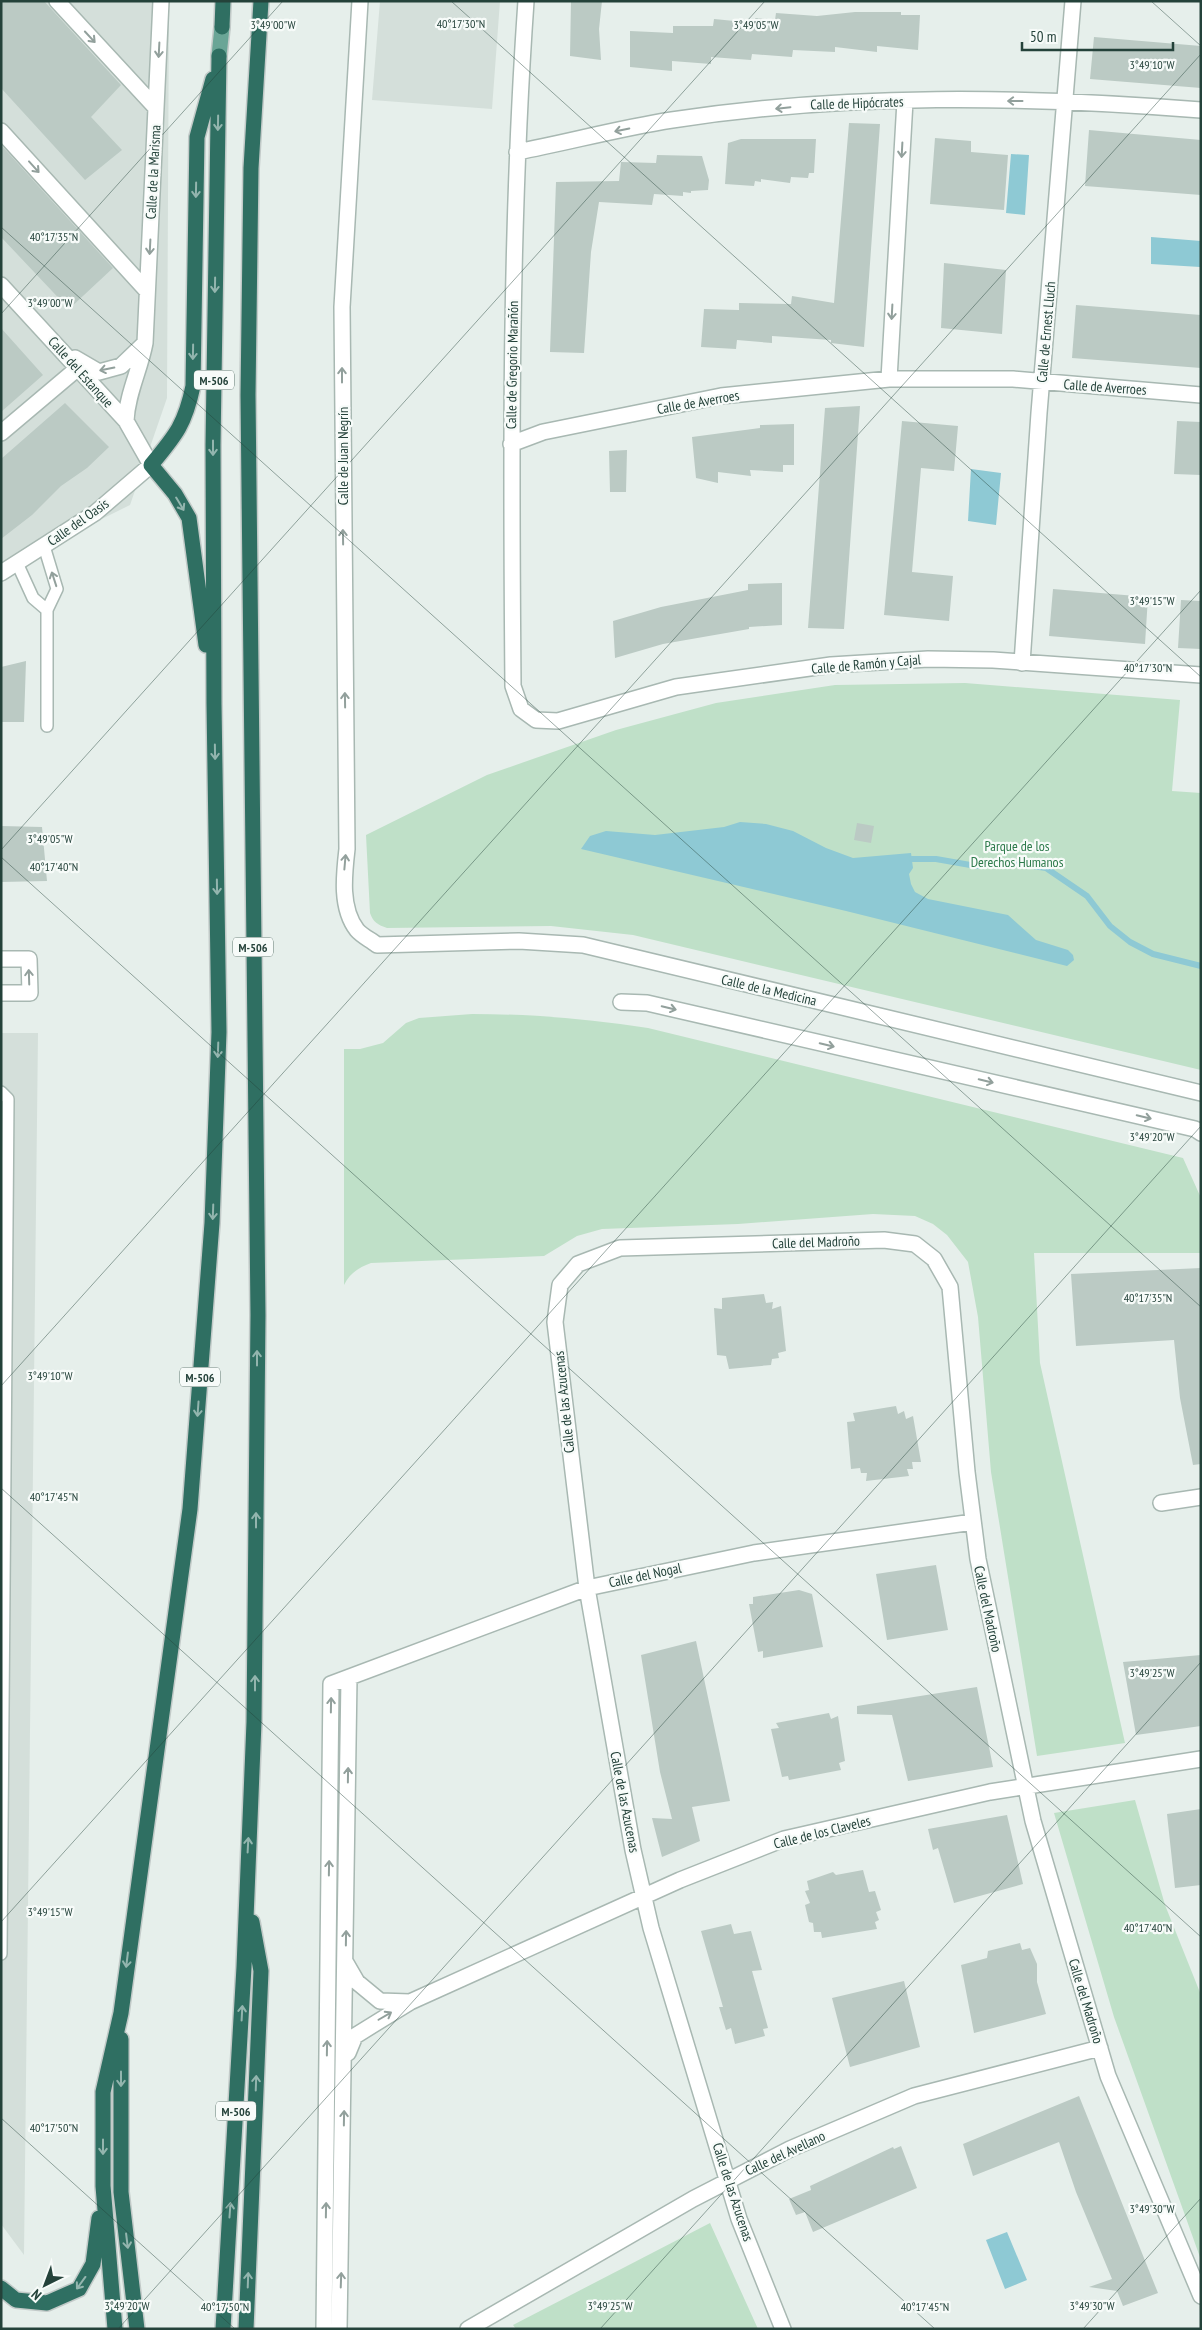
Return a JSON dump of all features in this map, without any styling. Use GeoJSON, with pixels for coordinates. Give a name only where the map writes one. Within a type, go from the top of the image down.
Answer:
{"type":"FeatureCollection","features":[{"type":"Feature","properties":{"kind":"highway","name":"M-506"},"geometry":{"type":"LineString","coordinates":[[222,27],[223,1]]}},
{"type":"Feature","properties":{"kind":"highway","name":"M-506"},"geometry":{"type":"LineString","coordinates":[[223,2329],[244,1977],[254,1722],[258,1315],[248,395],[251,168],[261,1]]}},
{"type":"Feature","properties":{"kind":"highway","name":"M-506"},"geometry":{"type":"LineString","coordinates":[[137,2329],[121,2192],[121,2013],[190,1510],[212,1223],[218,1032],[213,445],[219,56]]}},
{"type":"Feature","properties":{"kind":"highway"},"geometry":{"type":"LineString","coordinates":[[214,704],[189,518],[174,494],[151,465],[174,437],[188,413],[193,386],[197,137],[219,56]]}},
{"type":"Feature","properties":{"kind":"highway"},"geometry":{"type":"LineString","coordinates":[[246,1894],[261,1971],[246,2329]]}},
{"type":"Feature","properties":{"kind":"highway"},"geometry":{"type":"LineString","coordinates":[[115,2329],[103,2186],[103,2092],[121,2013]]}},
{"type":"Feature","properties":{"kind":"highway"},"geometry":{"type":"LineString","coordinates":[[1,2288],[16,2300],[47,2303],[79,2289],[93,2264],[103,2186]]}},
{"type":"Feature","properties":{"kind":"main road","name":"M-506"},"geometry":{"type":"LineString","coordinates":[[219,56],[222,27]]}},
{"type":"Feature","properties":{"kind":"street"},"geometry":{"type":"LineString","coordinates":[[57,1],[156,108]]}},
{"type":"Feature","properties":{"kind":"street","name":"Calle de la Marisma"},"geometry":{"type":"LineString","coordinates":[[126,422],[126,403],[142,363],[145,343],[161,1]]}},
{"type":"Feature","properties":{"kind":"street","name":"Calle de Juan Negrín"},"geometry":{"type":"LineString","coordinates":[[346,911],[342,307],[360,1]]}},
{"type":"Feature","properties":{"kind":"street","name":"Calle de Gregorio Marañón"},"geometry":{"type":"LineString","coordinates":[[526,1],[517,152],[511,444],[513,686],[521,709],[536,720]]}},
{"type":"Feature","properties":{"kind":"street","name":"Calle de Ernest Lluch"},"geometry":{"type":"LineString","coordinates":[[1022,663],[1041,383],[1073,1]]}},
{"type":"Feature","properties":{"kind":"street","name":"Calle de Hipócrates"},"geometry":{"type":"LineString","coordinates":[[517,152],[672,120],[831,102],[1064,100],[1201,110]]}},
{"type":"Feature","properties":{"kind":"street"},"geometry":{"type":"LineString","coordinates":[[889,379],[905,101]]}},
{"type":"Feature","properties":{"kind":"street"},"geometry":{"type":"LineString","coordinates":[[1,131],[148,291]]}},
{"type":"Feature","properties":{"kind":"street","name":"Calle del Estanque"},"geometry":{"type":"LineString","coordinates":[[1,285],[126,422],[151,465]]}},
{"type":"Feature","properties":{"kind":"street"},"geometry":{"type":"LineString","coordinates":[[64,352],[100,372],[121,366],[145,343]]}},
{"type":"Feature","properties":{"kind":"street"},"geometry":{"type":"LineString","coordinates":[[1,433],[78,368]]}},
{"type":"Feature","properties":{"kind":"street","name":"Calle de Averroes"},"geometry":{"type":"LineString","coordinates":[[511,444],[543,432],[721,396],[889,379],[1013,379],[1041,383],[1074,383],[1201,395]]}},
{"type":"Feature","properties":{"kind":"street","name":"Calle del Oasis"},"geometry":{"type":"LineString","coordinates":[[1,573],[95,513],[151,465]]}},
{"type":"Feature","properties":{"kind":"street","name":"Calle de Ramón y Cajal"},"geometry":{"type":"LineString","coordinates":[[536,720],[558,721],[676,687],[831,665],[928,659],[994,660],[1201,676]]}},
{"type":"Feature","properties":{"kind":"street","name":"Calle de la Medicina"},"geometry":{"type":"LineString","coordinates":[[346,911],[358,931],[376,944],[519,940],[583,945],[1201,1094]]}},
{"type":"Feature","properties":{"kind":"street"},"geometry":{"type":"LineString","coordinates":[[1,959],[29,959],[30,993],[1,993]]}},
{"type":"Feature","properties":{"kind":"street"},"geometry":{"type":"LineString","coordinates":[[621,1002],[647,1003],[1195,1129],[1201,1133]]}},
{"type":"Feature","properties":{"kind":"street","name":"Calle del Madroño"},"geometry":{"type":"LineString","coordinates":[[578,1264],[620,1248],[884,1240],[916,1244],[934,1258],[950,1287],[978,1559],[1032,1821],[1108,2076],[1201,2296]]}},
{"type":"Feature","properties":{"kind":"street","name":"Calle de las Azucenas"},"geometry":{"type":"LineString","coordinates":[[578,1264],[560,1285],[555,1322],[587,1588],[633,1850],[651,1928],[738,2219],[783,2329]]}},
{"type":"Feature","properties":{"kind":"street"},"geometry":{"type":"LineString","coordinates":[[1161,1503],[1201,1498]]}},
{"type":"Feature","properties":{"kind":"street","name":"Calle del Nogal"},"geometry":{"type":"LineString","coordinates":[[324,2329],[331,1684],[587,1588],[754,1552],[973,1522]]}},
{"type":"Feature","properties":{"kind":"street"},"geometry":{"type":"LineString","coordinates":[[341,2326],[349,1678]]}},
{"type":"Feature","properties":{"kind":"street","name":"Calle de los Claveles"},"geometry":{"type":"LineString","coordinates":[[344,2064],[354,2036],[410,2002],[680,1880],[784,1839],[990,1792],[1201,1759]]}},
{"type":"Feature","properties":{"kind":"street"},"geometry":{"type":"LineString","coordinates":[[346,1962],[357,1982],[380,2001],[410,2002]]}},
{"type":"Feature","properties":{"kind":"street","name":"Calle del Avellano"},"geometry":{"type":"LineString","coordinates":[[468,2329],[593,2255],[727,2181],[790,2149],[914,2096],[1100,2048]]}},
{"type":"Feature","properties":{"kind":"lane"},"geometry":{"type":"LineString","coordinates":[[44,546],[57,589],[47,610],[47,726]]}},
{"type":"Feature","properties":{"kind":"lane"},"geometry":{"type":"LineString","coordinates":[[17,563],[33,598],[47,610]]}},
{"type":"Feature","properties":{"kind":"lane"},"geometry":{"type":"LineString","coordinates":[[1,1092],[8,1099],[1,1954]]}},
{"type":"Feature","properties":{"kind":"shaded area"},"geometry":{"type":"Polygon","coordinates":[[[1,1],[169,1],[167,398],[130,505],[1,569],[1,1]]]}},
{"type":"Feature","properties":{"kind":"shaded area"},"geometry":{"type":"Polygon","coordinates":[[[380,1],[500,1],[492,109],[372,100],[380,1]]]}},
{"type":"Feature","properties":{"kind":"shaded area"},"geometry":{"type":"Polygon","coordinates":[[[1,1033],[38,1033],[24,2255],[1,2224],[1,1033]]]}},
{"type":"Feature","properties":{"kind":"green space","name":"Parque de los Derechos Humanos"},"geometry":{"type":"Polygon","coordinates":[[[965,683],[1180,700],[1172,791],[1201,793],[1201,1070],[633,935],[551,926],[387,928],[376,923],[370,913],[366,835],[487,775],[616,730],[716,703],[835,685],[965,683]]]}},
{"type":"Feature","properties":{"kind":"green space"},"geometry":{"type":"Polygon","coordinates":[[[472,1014],[560,1018],[648,1028],[1183,1158],[1201,1198],[1201,1253],[1034,1253],[1040,1363],[1125,1743],[1037,1756],[991,1472],[978,1317],[968,1262],[947,1235],[933,1224],[915,1216],[873,1214],[738,1224],[602,1229],[577,1236],[544,1256],[371,1263],[355,1271],[344,1285],[344,1049],[360,1049],[383,1043],[406,1023],[419,1018],[472,1014]]]}},
{"type":"Feature","properties":{"kind":"green space"},"geometry":{"type":"Polygon","coordinates":[[[1135,1800],[1165,1905],[1201,1995],[1201,2260],[1114,2017],[1054,1813],[1135,1800]]]}},
{"type":"Feature","properties":{"kind":"green space"},"geometry":{"type":"Polygon","coordinates":[[[710,2223],[758,2329],[516,2329],[513,2325],[710,2223]]]}},
{"type":"Feature","properties":{"kind":"water"},"geometry":{"type":"Polygon","coordinates":[[[1011,154],[1029,155],[1025,215],[1006,213],[1011,154]]]}},
{"type":"Feature","properties":{"kind":"water"},"geometry":{"type":"Polygon","coordinates":[[[1151,237],[1201,241],[1200,267],[1151,264],[1151,237]]]}},
{"type":"Feature","properties":{"kind":"water"},"geometry":{"type":"Polygon","coordinates":[[[971,469],[1001,473],[996,525],[968,521],[971,469]]]}},
{"type":"Feature","properties":{"kind":"water"},"geometry":{"type":"Polygon","coordinates":[[[740,822],[766,824],[793,831],[826,848],[853,858],[911,853],[913,868],[909,874],[915,892],[928,899],[1008,915],[1036,940],[1068,950],[1073,955],[1074,960],[1067,966],[846,911],[581,849],[590,836],[606,831],[655,835],[724,827],[740,822]]]}},
{"type":"Feature","properties":{"kind":"water"},"geometry":{"type":"Polygon","coordinates":[[[1007,2232],[1027,2280],[1005,2289],[986,2240],[1007,2232]]]}},
{"type":"Feature","properties":{"kind":"building"},"geometry":{"type":"Polygon","coordinates":[[[1,1],[44,1],[121,85],[91,117],[122,150],[85,180],[1,88],[1,1]]]}},
{"type":"Feature","properties":{"kind":"building"},"geometry":{"type":"Polygon","coordinates":[[[571,1],[602,1],[599,29],[601,60],[570,56],[571,1]]]}},
{"type":"Feature","properties":{"kind":"building"},"geometry":{"type":"Polygon","coordinates":[[[855,12],[901,12],[901,15],[920,15],[918,50],[877,46],[877,52],[835,47],[835,52],[793,50],[792,57],[752,54],[751,60],[711,57],[711,64],[672,61],[672,71],[630,67],[630,31],[673,33],[673,26],[713,26],[714,19],[755,23],[755,18],[775,20],[776,13],[817,16],[855,12]]]}},
{"type":"Feature","properties":{"kind":"building"},"geometry":{"type":"Polygon","coordinates":[[[1094,37],[1201,46],[1201,88],[1090,79],[1094,37]]]}},
{"type":"Feature","properties":{"kind":"building"},"geometry":{"type":"Polygon","coordinates":[[[849,123],[880,124],[864,347],[831,343],[831,340],[772,336],[772,343],[737,340],[736,349],[701,347],[704,309],[739,310],[739,303],[791,304],[792,296],[834,303],[849,123]]]}},
{"type":"Feature","properties":{"kind":"building"},"geometry":{"type":"Polygon","coordinates":[[[1089,130],[1201,140],[1201,195],[1085,186],[1089,130]]]}},
{"type":"Feature","properties":{"kind":"building"},"geometry":{"type":"Polygon","coordinates":[[[935,138],[971,141],[971,152],[1008,155],[1004,210],[930,204],[935,138]]]}},
{"type":"Feature","properties":{"kind":"building"},"geometry":{"type":"Polygon","coordinates":[[[741,139],[816,139],[814,173],[809,173],[808,178],[791,177],[790,183],[761,179],[761,182],[755,181],[754,186],[725,184],[728,143],[741,139]]]}},
{"type":"Feature","properties":{"kind":"building"},"geometry":{"type":"Polygon","coordinates":[[[1,145],[113,268],[69,309],[1,237],[1,145]]]}},
{"type":"Feature","properties":{"kind":"building"},"geometry":{"type":"Polygon","coordinates":[[[657,155],[702,156],[709,180],[708,190],[691,191],[691,193],[683,192],[683,196],[654,194],[652,205],[599,202],[591,252],[584,353],[550,352],[556,182],[619,181],[621,162],[656,163],[657,155]]]}},
{"type":"Feature","properties":{"kind":"building"},"geometry":{"type":"Polygon","coordinates":[[[944,263],[1006,270],[1002,334],[941,328],[944,263]]]}},
{"type":"Feature","properties":{"kind":"building"},"geometry":{"type":"Polygon","coordinates":[[[1076,305],[1201,315],[1201,368],[1072,358],[1076,305]]]}},
{"type":"Feature","properties":{"kind":"building"},"geometry":{"type":"Polygon","coordinates":[[[1,328],[43,375],[1,412],[1,328]]]}},
{"type":"Feature","properties":{"kind":"building"},"geometry":{"type":"Polygon","coordinates":[[[65,403],[109,447],[87,468],[61,486],[32,515],[1,539],[1,459],[65,403]]]}},
{"type":"Feature","properties":{"kind":"building"},"geometry":{"type":"Polygon","coordinates":[[[860,406],[844,629],[808,628],[825,408],[860,406]]]}},
{"type":"Feature","properties":{"kind":"building"},"geometry":{"type":"Polygon","coordinates":[[[902,421],[958,426],[954,471],[921,468],[912,572],[953,576],[949,621],[884,615],[902,421]]]}},
{"type":"Feature","properties":{"kind":"building"},"geometry":{"type":"Polygon","coordinates":[[[1177,421],[1201,422],[1201,475],[1174,474],[1177,421]]]}},
{"type":"Feature","properties":{"kind":"building"},"geometry":{"type":"Polygon","coordinates":[[[794,424],[794,465],[783,465],[783,472],[750,470],[751,476],[718,472],[718,483],[696,478],[692,437],[760,428],[760,425],[794,424]]]}},
{"type":"Feature","properties":{"kind":"building"},"geometry":{"type":"Polygon","coordinates":[[[627,450],[626,492],[610,492],[609,451],[627,450]]]}},
{"type":"Feature","properties":{"kind":"building"},"geometry":{"type":"Polygon","coordinates":[[[782,583],[782,625],[749,627],[749,629],[663,644],[615,658],[613,621],[661,607],[748,590],[748,584],[782,583]]]}},
{"type":"Feature","properties":{"kind":"building"},"geometry":{"type":"Polygon","coordinates":[[[1053,589],[1148,597],[1145,644],[1049,636],[1053,589]]]}},
{"type":"Feature","properties":{"kind":"building"},"geometry":{"type":"Polygon","coordinates":[[[1181,600],[1201,601],[1201,649],[1178,648],[1181,600]]]}},
{"type":"Feature","properties":{"kind":"building"},"geometry":{"type":"Polygon","coordinates":[[[26,661],[24,722],[1,722],[1,667],[26,661]]]}},
{"type":"Feature","properties":{"kind":"building"},"geometry":{"type":"Polygon","coordinates":[[[857,823],[874,826],[871,843],[854,840],[857,823]]]}},
{"type":"Feature","properties":{"kind":"building"},"geometry":{"type":"Polygon","coordinates":[[[1,826],[42,827],[47,881],[1,882],[1,826]]]}},
{"type":"Feature","properties":{"kind":"building"},"geometry":{"type":"Polygon","coordinates":[[[1201,1268],[1201,1464],[1193,1465],[1180,1398],[1174,1340],[1076,1346],[1071,1274],[1201,1268]]]}},
{"type":"Feature","properties":{"kind":"building"},"geometry":{"type":"Polygon","coordinates":[[[764,1294],[766,1303],[773,1302],[772,1309],[781,1306],[786,1351],[778,1353],[779,1358],[772,1359],[771,1365],[729,1369],[726,1356],[717,1355],[714,1308],[722,1309],[722,1298],[764,1294]]]}},
{"type":"Feature","properties":{"kind":"building"},"geometry":{"type":"Polygon","coordinates":[[[896,1406],[898,1414],[904,1411],[906,1419],[913,1416],[921,1462],[912,1462],[913,1469],[907,1469],[909,1476],[866,1481],[867,1473],[861,1473],[860,1468],[851,1469],[847,1422],[855,1421],[853,1413],[896,1406]]]}},
{"type":"Feature","properties":{"kind":"building"},"geometry":{"type":"Polygon","coordinates":[[[936,1565],[948,1630],[887,1640],[876,1574],[936,1565]]]}},
{"type":"Feature","properties":{"kind":"building"},"geometry":{"type":"Polygon","coordinates":[[[799,1590],[812,1594],[823,1647],[763,1658],[763,1651],[758,1652],[749,1604],[753,1604],[753,1597],[799,1590]]]}},
{"type":"Feature","properties":{"kind":"building"},"geometry":{"type":"Polygon","coordinates":[[[696,1641],[730,1801],[692,1807],[700,1841],[662,1857],[652,1818],[672,1819],[660,1772],[641,1655],[696,1641]]]}},
{"type":"Feature","properties":{"kind":"building"},"geometry":{"type":"Polygon","coordinates":[[[1201,1655],[1201,1726],[1136,1735],[1123,1662],[1201,1655]]]}},
{"type":"Feature","properties":{"kind":"building"},"geometry":{"type":"Polygon","coordinates":[[[977,1687],[993,1767],[908,1781],[892,1715],[857,1714],[857,1706],[977,1687]]]}},
{"type":"Feature","properties":{"kind":"building"},"geometry":{"type":"Polygon","coordinates":[[[829,1713],[831,1719],[838,1716],[845,1761],[839,1763],[841,1770],[789,1780],[788,1776],[782,1777],[771,1729],[779,1728],[776,1723],[829,1713]]]}},
{"type":"Feature","properties":{"kind":"building"},"geometry":{"type":"Polygon","coordinates":[[[1201,1809],[1201,1885],[1175,1888],[1167,1814],[1201,1809]]]}},
{"type":"Feature","properties":{"kind":"building"},"geometry":{"type":"Polygon","coordinates":[[[1007,1815],[1023,1884],[954,1903],[938,1848],[933,1850],[928,1829],[1007,1815]]]}},
{"type":"Feature","properties":{"kind":"building"},"geometry":{"type":"Polygon","coordinates":[[[863,1870],[869,1892],[875,1891],[881,1910],[876,1912],[879,1920],[875,1922],[877,1929],[822,1938],[821,1932],[814,1932],[813,1923],[809,1922],[805,1905],[810,1903],[805,1891],[809,1890],[807,1881],[833,1872],[836,1875],[863,1870]]]}},
{"type":"Feature","properties":{"kind":"building"},"geometry":{"type":"Polygon","coordinates":[[[731,1924],[734,1934],[751,1931],[762,1970],[752,1971],[768,2028],[763,2029],[765,2036],[735,2044],[731,2028],[726,2030],[719,2007],[723,2007],[701,1931],[731,1924]]]}},
{"type":"Feature","properties":{"kind":"building"},"geometry":{"type":"Polygon","coordinates":[[[1020,1943],[1022,1950],[1030,1948],[1037,1964],[1037,1982],[1046,2014],[974,2033],[961,1965],[987,1958],[988,1951],[1020,1943]]]}},
{"type":"Feature","properties":{"kind":"building"},"geometry":{"type":"Polygon","coordinates":[[[904,1981],[920,2047],[850,2067],[832,1998],[904,1981]]]}},
{"type":"Feature","properties":{"kind":"building"},"geometry":{"type":"Polygon","coordinates":[[[1079,2096],[1158,2293],[1123,2306],[1117,2291],[1089,2287],[1112,2279],[1076,2192],[1059,2142],[973,2176],[963,2144],[1079,2096]]]}},
{"type":"Feature","properties":{"kind":"building"},"geometry":{"type":"Polygon","coordinates":[[[901,2146],[917,2188],[813,2232],[805,2212],[796,2215],[789,2199],[811,2190],[810,2186],[893,2147],[894,2149],[901,2146]]]}},
{"type":"Feature","properties":{"kind":"waterway"},"geometry":{"type":"LineString","coordinates":[[912,859],[936,859],[976,866],[1012,863],[1046,868],[1087,896],[1110,926],[1130,942],[1153,954],[1201,966]]}}]}
